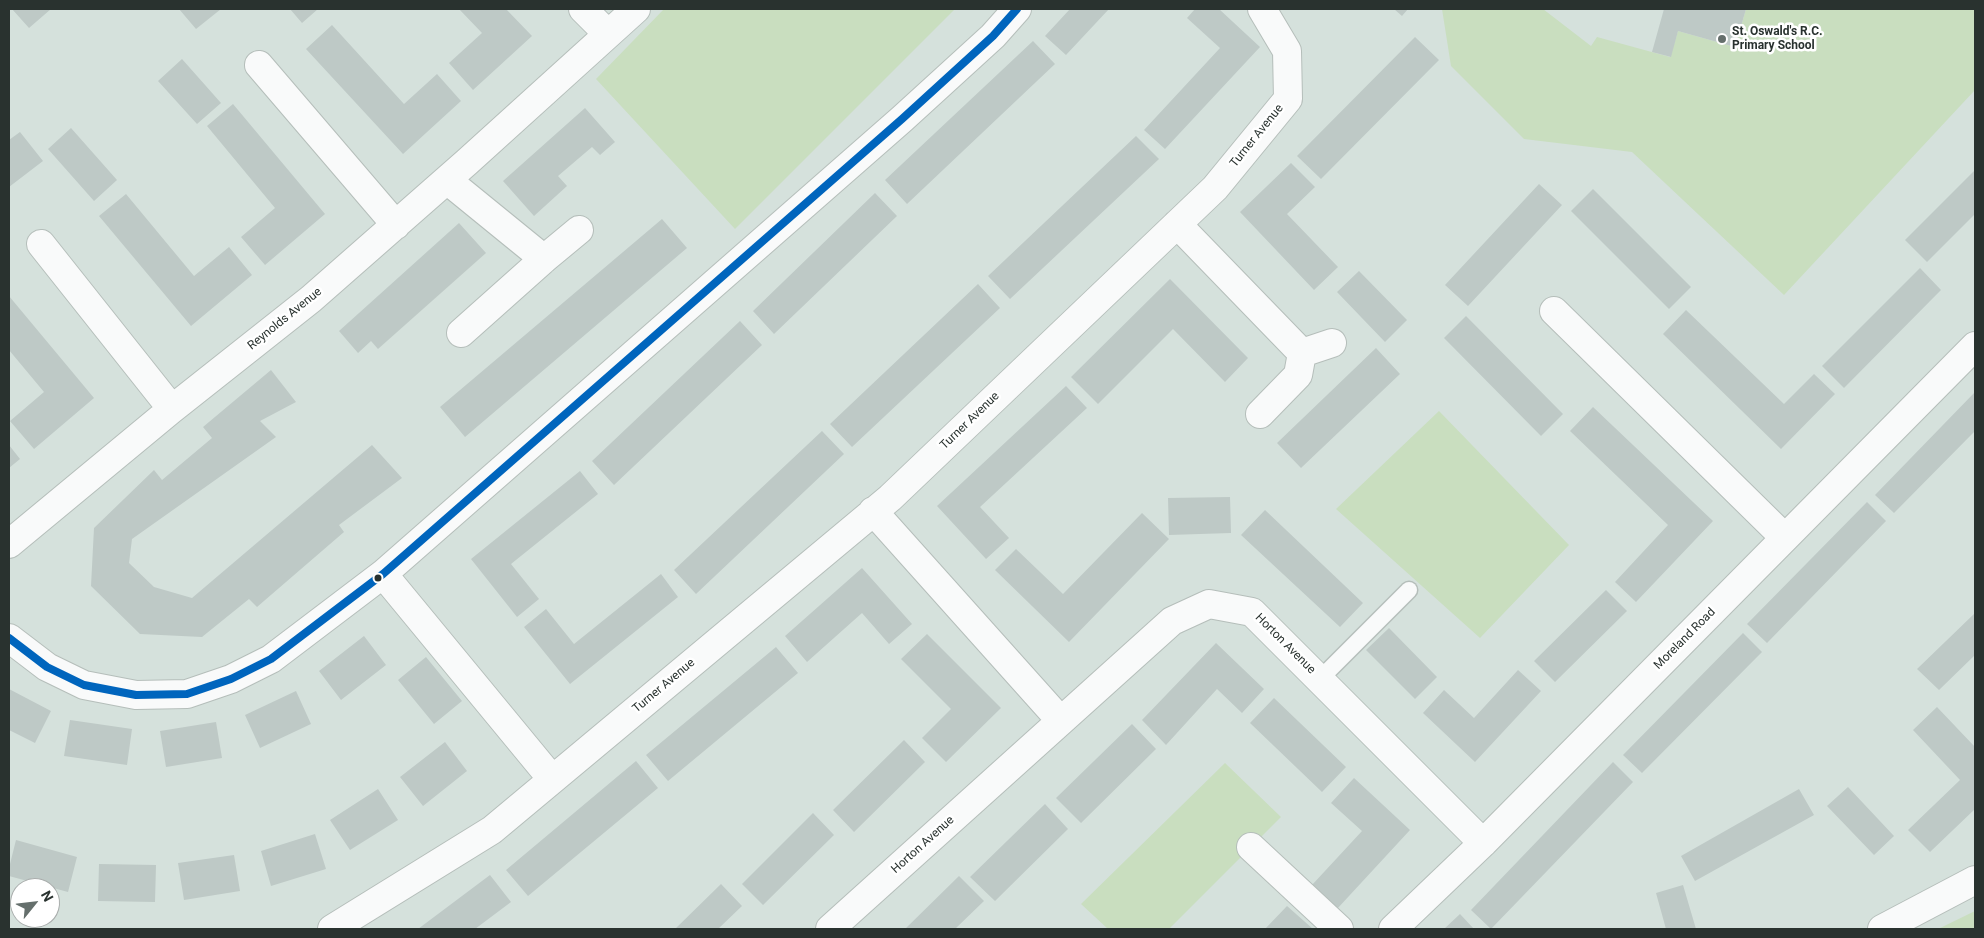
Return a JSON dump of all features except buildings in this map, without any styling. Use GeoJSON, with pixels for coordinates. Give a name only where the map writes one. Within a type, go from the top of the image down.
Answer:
{"type":"FeatureCollection","features":[{"type":"Feature","properties":{"kind":"street"},"geometry":{"type":"LineString","coordinates":[[583,9],[608,34]]}},
{"type":"Feature","properties":{"kind":"street","name":"Reynolds Avenue"},"geometry":{"type":"LineString","coordinates":[[9,544],[172,409],[311,299],[447,180],[636,9]]}},
{"type":"Feature","properties":{"kind":"street"},"geometry":{"type":"LineString","coordinates":[[9,638],[48,667],[84,685],[136,695],[187,694],[232,680],[271,659],[383,574],[902,119],[993,36],[1017,9]]}},
{"type":"Feature","properties":{"kind":"street","name":"Turner Avenue"},"geometry":{"type":"LineString","coordinates":[[332,929],[492,830],[890,498],[1215,188],[1288,99],[1287,51],[1262,9]]}},
{"type":"Feature","properties":{"kind":"street"},"geometry":{"type":"LineString","coordinates":[[259,65],[396,225]]}},
{"type":"Feature","properties":{"kind":"street"},"geometry":{"type":"LineString","coordinates":[[447,180],[544,259]]}},
{"type":"Feature","properties":{"kind":"street"},"geometry":{"type":"LineString","coordinates":[[1177,224],[1302,353]]}},
{"type":"Feature","properties":{"kind":"street"},"geometry":{"type":"LineString","coordinates":[[461,333],[579,230]]}},
{"type":"Feature","properties":{"kind":"street"},"geometry":{"type":"LineString","coordinates":[[41,244],[172,409]]}},
{"type":"Feature","properties":{"kind":"street"},"geometry":{"type":"LineString","coordinates":[[1554,311],[1785,538]]}},
{"type":"Feature","properties":{"kind":"street"},"geometry":{"type":"LineString","coordinates":[[1302,353],[1332,343]]}},
{"type":"Feature","properties":{"kind":"street","name":"Moreland Road"},"geometry":{"type":"LineString","coordinates":[[1393,929],[1483,843],[1975,346]]}},
{"type":"Feature","properties":{"kind":"street"},"geometry":{"type":"LineString","coordinates":[[1260,414],[1298,375],[1302,353]]}},
{"type":"Feature","properties":{"kind":"street"},"geometry":{"type":"LineString","coordinates":[[873,511],[1061,721]]}},
{"type":"Feature","properties":{"kind":"street"},"geometry":{"type":"LineString","coordinates":[[383,574],[552,779]]}},
{"type":"Feature","properties":{"kind":"street","name":"Horton Avenue"},"geometry":{"type":"LineString","coordinates":[[830,929],[1172,621],[1209,604],[1252,612],[1483,843]]}},
{"type":"Feature","properties":{"kind":"street"},"geometry":{"type":"LineString","coordinates":[[1251,847],[1339,929]]}},
{"type":"Feature","properties":{"kind":"street"},"geometry":{"type":"LineString","coordinates":[[1882,929],[1975,880]]}},
{"type":"Feature","properties":{"kind":"lane"},"geometry":{"type":"LineString","coordinates":[[1320,679],[1409,590]]}},
{"type":"Feature","properties":{"kind":"green space"},"geometry":{"type":"Polygon","coordinates":[[[664,9],[955,9],[735,229],[596,79],[664,9]]]}},
{"type":"Feature","properties":{"kind":"green space"},"geometry":{"type":"Polygon","coordinates":[[[1442,9],[1543,9],[1591,46],[1597,37],[1670,57],[1678,31],[1735,47],[1746,9],[1975,9],[1975,90],[1784,295],[1632,152],[1524,139],[1451,66],[1442,9]]]}},
{"type":"Feature","properties":{"kind":"green space"},"geometry":{"type":"Polygon","coordinates":[[[1439,411],[1569,545],[1480,638],[1336,509],[1439,411]]]}},
{"type":"Feature","properties":{"kind":"green space"},"geometry":{"type":"Polygon","coordinates":[[[1225,763],[1281,817],[1169,929],[1108,929],[1081,904],[1225,763]]]}},
{"type":"Feature","properties":{"kind":"green space"},"geometry":{"type":"Polygon","coordinates":[[[1975,911],[1975,929],[1938,929],[1975,911]]]}},
{"type":"Feature","properties":{"kind":"transit line"},"geometry":{"type":"LineString","coordinates":[[9,638],[47,667],[84,685],[136,695],[187,694],[231,679],[271,659],[383,574],[902,119],[993,36],[1017,9]]}},
{"type":"Feature","properties":{"kind":"place","name":"St. Oswald's R.C. Primary School"},"geometry":{"type":"Point","coordinates":[1722,39]}}]}
